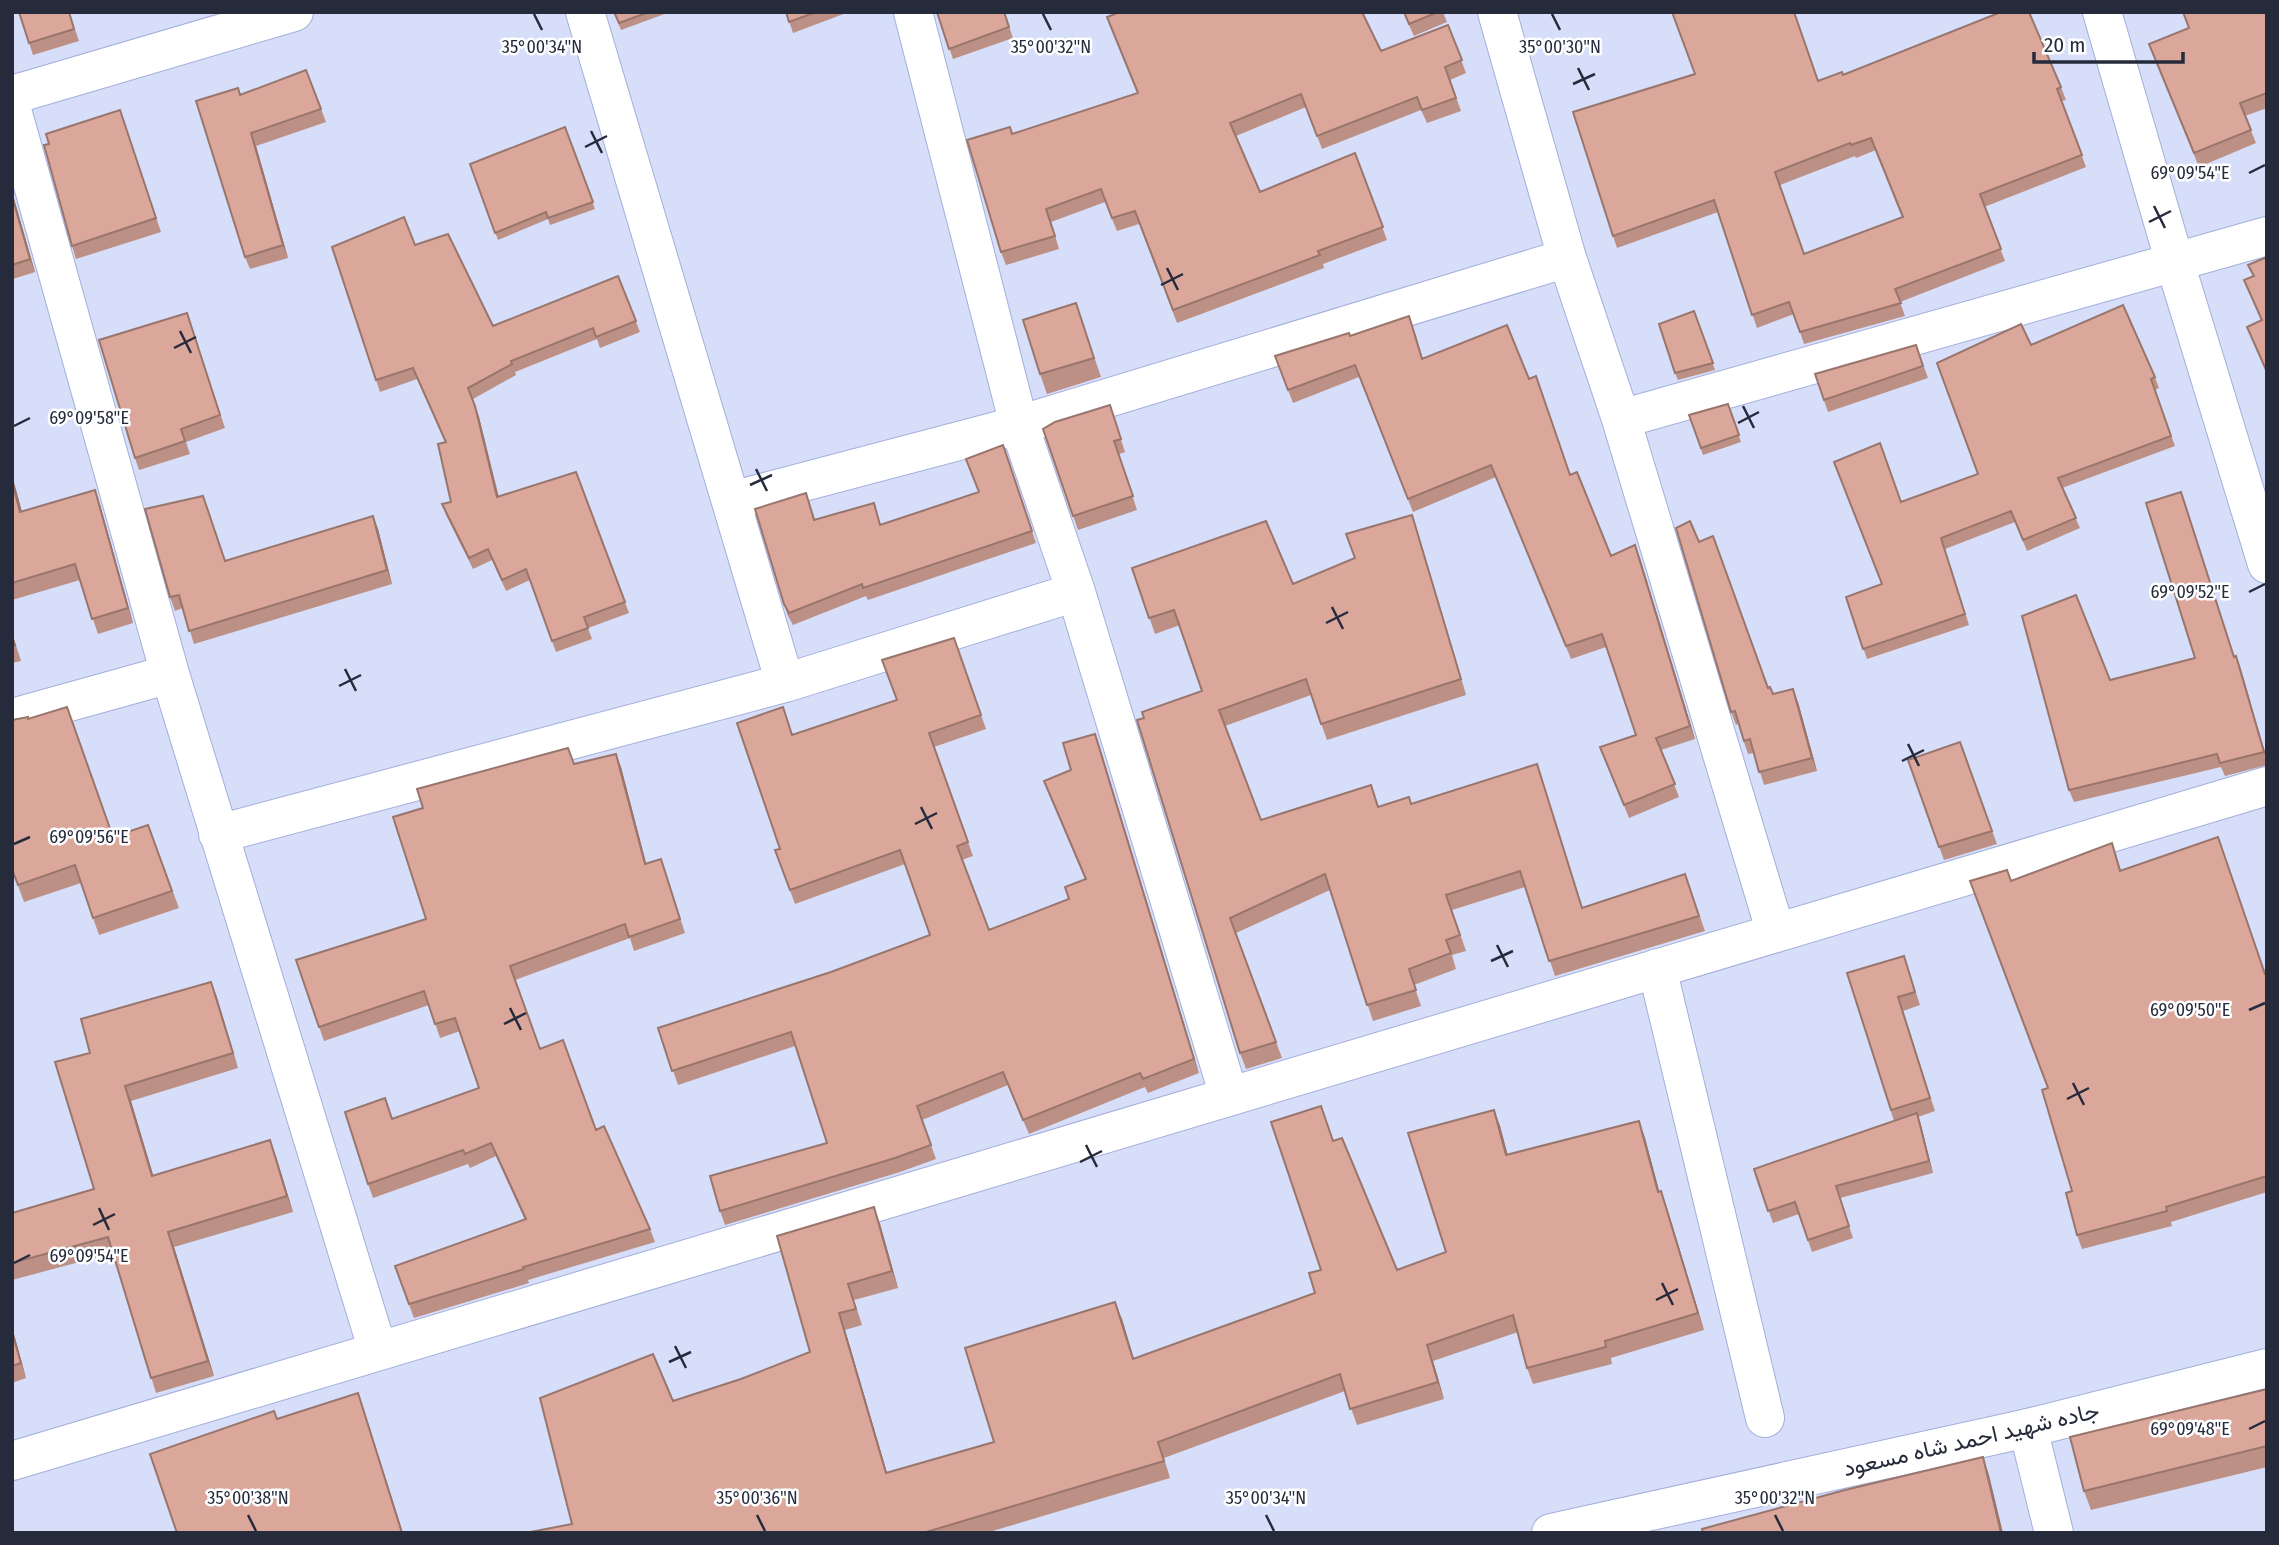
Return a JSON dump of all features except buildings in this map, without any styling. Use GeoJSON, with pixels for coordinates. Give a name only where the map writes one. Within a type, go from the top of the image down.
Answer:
{"type":"FeatureCollection","features":[{"type":"Feature","properties":{"kind":"street"},"geometry":{"type":"LineString","coordinates":[[12,95],[293,12]]}},
{"type":"Feature","properties":{"kind":"street"},"geometry":{"type":"LineString","coordinates":[[585,12],[785,683]]}},
{"type":"Feature","properties":{"kind":"street"},"geometry":{"type":"LineString","coordinates":[[913,12],[1019,425],[1076,592],[1229,1096]]}},
{"type":"Feature","properties":{"kind":"street"},"geometry":{"type":"LineString","coordinates":[[1497,12],[1567,258],[1621,419],[1776,933]]}},
{"type":"Feature","properties":{"kind":"street"},"geometry":{"type":"LineString","coordinates":[[2102,12],[2175,264],[2267,564]]}},
{"type":"Feature","properties":{"kind":"street"},"geometry":{"type":"LineString","coordinates":[[12,110],[170,674],[379,1351]]}},
{"type":"Feature","properties":{"kind":"street"},"geometry":{"type":"LineString","coordinates":[[1621,419],[2267,236]]}},
{"type":"Feature","properties":{"kind":"street"},"geometry":{"type":"LineString","coordinates":[[731,501],[1019,425],[1567,258]]}},
{"type":"Feature","properties":{"kind":"street"},"geometry":{"type":"LineString","coordinates":[[218,834],[785,683],[1076,592]]}},
{"type":"Feature","properties":{"kind":"street"},"geometry":{"type":"LineString","coordinates":[[12,718],[170,674]]}},
{"type":"Feature","properties":{"kind":"street"},"geometry":{"type":"LineString","coordinates":[[12,1461],[2267,786]]}},
{"type":"Feature","properties":{"kind":"street"},"geometry":{"type":"LineString","coordinates":[[1657,968],[1765,1418]]}},
{"type":"Feature","properties":{"kind":"street","name":"جاده شهيد احمد شاه مسعود"},"geometry":{"type":"LineString","coordinates":[[1551,1533],[2028,1428],[2267,1368]]}},
{"type":"Feature","properties":{"kind":"street"},"geometry":{"type":"LineString","coordinates":[[2028,1428],[2054,1533]]}}]}
